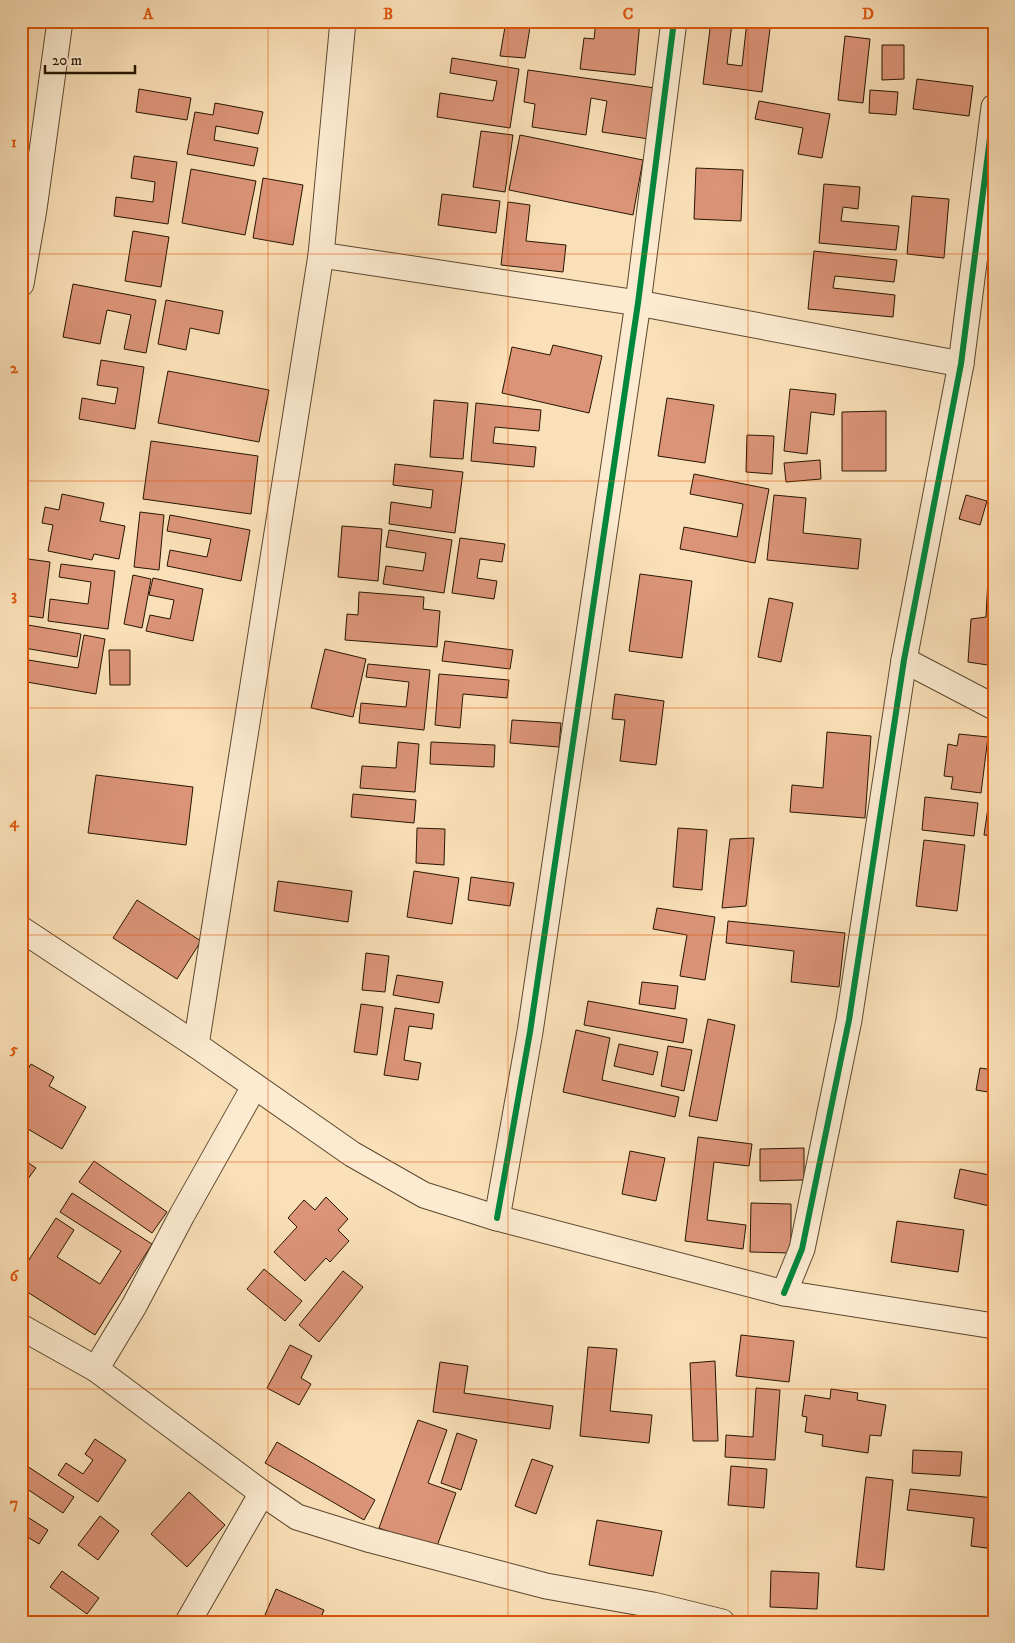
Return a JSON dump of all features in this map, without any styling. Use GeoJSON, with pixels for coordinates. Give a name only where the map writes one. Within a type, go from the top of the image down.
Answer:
{"type":"FeatureCollection","features":[{"type":"Feature","properties":{"kind":"street"},"geometry":{"type":"LineString","coordinates":[[21,284],[34,209],[60,21]]}},
{"type":"Feature","properties":{"kind":"street"},"geometry":{"type":"LineString","coordinates":[[196,1045],[321,255],[343,21]]}},
{"type":"Feature","properties":{"kind":"street"},"geometry":{"type":"LineString","coordinates":[[497,1218],[530,1032],[638,303],[674,21]]}},
{"type":"Feature","properties":{"kind":"street"},"geometry":{"type":"LineString","coordinates":[[784,1293],[802,1249],[849,1020],[904,660],[961,364],[994,107]]}},
{"type":"Feature","properties":{"kind":"street"},"geometry":{"type":"LineString","coordinates":[[321,255],[638,303],[961,364]]}},
{"type":"Feature","properties":{"kind":"street"},"geometry":{"type":"LineString","coordinates":[[904,660],[994,707]]}},
{"type":"Feature","properties":{"kind":"street"},"geometry":{"type":"LineString","coordinates":[[21,929],[196,1045],[352,1154],[424,1195],[497,1218],[784,1293],[994,1326]]}},
{"type":"Feature","properties":{"kind":"street"},"geometry":{"type":"LineString","coordinates":[[96,1369],[134,1306],[182,1215],[254,1087]]}},
{"type":"Feature","properties":{"kind":"street"},"geometry":{"type":"LineString","coordinates":[[21,1327],[96,1369],[297,1517],[371,1540],[546,1586],[653,1605],[722,1622]]}},
{"type":"Feature","properties":{"kind":"street"},"geometry":{"type":"LineString","coordinates":[[188,1622],[262,1493]]}},
{"type":"Feature","properties":{"kind":"building"},"geometry":{"type":"Polygon","coordinates":[[[506,21],[531,21],[525,58],[500,56],[506,21]]]}},
{"type":"Feature","properties":{"kind":"building"},"geometry":{"type":"Polygon","coordinates":[[[596,21],[640,21],[635,75],[580,69],[584,38],[594,39],[596,21]]]}},
{"type":"Feature","properties":{"kind":"building"},"geometry":{"type":"Polygon","coordinates":[[[711,21],[732,23],[727,64],[742,66],[747,21],[771,21],[762,92],[703,84],[711,21]]]}},
{"type":"Feature","properties":{"kind":"building"},"geometry":{"type":"Polygon","coordinates":[[[845,36],[870,39],[863,103],[838,100],[845,36]]]}},
{"type":"Feature","properties":{"kind":"building"},"geometry":{"type":"Polygon","coordinates":[[[882,45],[904,45],[904,79],[882,80],[882,45]]]}},
{"type":"Feature","properties":{"kind":"building"},"geometry":{"type":"Polygon","coordinates":[[[452,58],[519,69],[510,128],[437,117],[440,93],[493,101],[497,81],[450,73],[452,58]]]}},
{"type":"Feature","properties":{"kind":"building"},"geometry":{"type":"Polygon","coordinates":[[[528,70],[655,88],[649,139],[602,132],[607,101],[591,98],[586,135],[532,127],[535,104],[524,102],[528,70]]]}},
{"type":"Feature","properties":{"kind":"building"},"geometry":{"type":"Polygon","coordinates":[[[917,79],[973,86],[969,116],[913,109],[917,79]]]}},
{"type":"Feature","properties":{"kind":"building"},"geometry":{"type":"Polygon","coordinates":[[[139,89],[191,98],[187,120],[136,112],[139,89]]]}},
{"type":"Feature","properties":{"kind":"building"},"geometry":{"type":"Polygon","coordinates":[[[870,90],[898,92],[896,115],[869,113],[870,90]]]}},
{"type":"Feature","properties":{"kind":"building"},"geometry":{"type":"Polygon","coordinates":[[[759,101],[830,114],[822,158],[798,154],[803,128],[755,119],[759,101]]]}},
{"type":"Feature","properties":{"kind":"building"},"geometry":{"type":"Polygon","coordinates":[[[215,103],[263,112],[258,134],[216,126],[214,140],[258,148],[254,166],[187,154],[195,112],[213,115],[215,103]]]}},
{"type":"Feature","properties":{"kind":"building"},"geometry":{"type":"Polygon","coordinates":[[[481,131],[513,135],[505,192],[473,187],[481,131]]]}},
{"type":"Feature","properties":{"kind":"building"},"geometry":{"type":"Polygon","coordinates":[[[520,135],[643,160],[633,215],[509,190],[520,135]]]}},
{"type":"Feature","properties":{"kind":"building"},"geometry":{"type":"Polygon","coordinates":[[[134,156],[177,162],[168,224],[114,216],[116,197],[153,202],[155,182],[131,178],[134,156]]]}},
{"type":"Feature","properties":{"kind":"building"},"geometry":{"type":"Polygon","coordinates":[[[696,168],[743,170],[741,221],[694,219],[696,168]]]}},
{"type":"Feature","properties":{"kind":"building"},"geometry":{"type":"Polygon","coordinates":[[[191,169],[256,181],[245,235],[182,223],[191,169]]]}},
{"type":"Feature","properties":{"kind":"building"},"geometry":{"type":"Polygon","coordinates":[[[263,178],[303,185],[293,245],[253,238],[263,178]]]}},
{"type":"Feature","properties":{"kind":"building"},"geometry":{"type":"Polygon","coordinates":[[[824,184],[860,187],[858,209],[843,207],[841,221],[899,226],[896,250],[819,243],[824,184]]]}},
{"type":"Feature","properties":{"kind":"building"},"geometry":{"type":"Polygon","coordinates":[[[442,194],[500,201],[496,233],[438,225],[442,194]]]}},
{"type":"Feature","properties":{"kind":"building"},"geometry":{"type":"Polygon","coordinates":[[[912,196],[949,199],[944,258],[907,254],[912,196]]]}},
{"type":"Feature","properties":{"kind":"building"},"geometry":{"type":"Polygon","coordinates":[[[508,202],[530,205],[526,241],[566,245],[563,272],[501,265],[508,202]]]}},
{"type":"Feature","properties":{"kind":"building"},"geometry":{"type":"Polygon","coordinates":[[[133,231],[169,237],[161,287],[125,281],[133,231]]]}},
{"type":"Feature","properties":{"kind":"building"},"geometry":{"type":"Polygon","coordinates":[[[814,251],[897,260],[894,282],[835,276],[833,288],[895,295],[893,317],[808,309],[814,251]]]}},
{"type":"Feature","properties":{"kind":"building"},"geometry":{"type":"Polygon","coordinates":[[[73,284],[156,300],[146,353],[124,349],[131,315],[107,310],[100,344],[63,337],[73,284]]]}},
{"type":"Feature","properties":{"kind":"building"},"geometry":{"type":"Polygon","coordinates":[[[166,300],[223,311],[219,334],[190,328],[186,350],[158,344],[166,300]]]}},
{"type":"Feature","properties":{"kind":"building"},"geometry":{"type":"Polygon","coordinates":[[[553,345],[602,356],[589,413],[502,393],[512,347],[550,355],[553,345]]]}},
{"type":"Feature","properties":{"kind":"building"},"geometry":{"type":"Polygon","coordinates":[[[101,360],[144,367],[135,429],[79,419],[82,398],[115,404],[118,388],[97,385],[101,360]]]}},
{"type":"Feature","properties":{"kind":"building"},"geometry":{"type":"Polygon","coordinates":[[[168,371],[269,390],[259,442],[158,423],[168,371]]]}},
{"type":"Feature","properties":{"kind":"building"},"geometry":{"type":"Polygon","coordinates":[[[790,389],[836,394],[834,415],[811,412],[807,454],[784,451],[790,389]]]}},
{"type":"Feature","properties":{"kind":"building"},"geometry":{"type":"Polygon","coordinates":[[[667,398],[714,405],[705,463],[658,456],[667,398]]]}},
{"type":"Feature","properties":{"kind":"building"},"geometry":{"type":"Polygon","coordinates":[[[434,400],[468,403],[463,459],[430,457],[434,400]]]}},
{"type":"Feature","properties":{"kind":"building"},"geometry":{"type":"Polygon","coordinates":[[[476,403],[541,410],[539,431],[495,427],[493,443],[536,447],[534,467],[471,461],[476,403]]]}},
{"type":"Feature","properties":{"kind":"building"},"geometry":{"type":"Polygon","coordinates":[[[886,411],[886,471],[842,471],[842,412],[886,411]]]}},
{"type":"Feature","properties":{"kind":"building"},"geometry":{"type":"Polygon","coordinates":[[[747,435],[774,436],[772,474],[746,472],[747,435]]]}},
{"type":"Feature","properties":{"kind":"building"},"geometry":{"type":"Polygon","coordinates":[[[151,441],[258,456],[251,514],[143,499],[151,441]]]}},
{"type":"Feature","properties":{"kind":"building"},"geometry":{"type":"Polygon","coordinates":[[[820,460],[821,479],[786,482],[784,463],[820,460]]]}},
{"type":"Feature","properties":{"kind":"building"},"geometry":{"type":"Polygon","coordinates":[[[395,464],[463,472],[455,533],[389,524],[391,502],[431,508],[433,490],[393,485],[395,464]]]}},
{"type":"Feature","properties":{"kind":"building"},"geometry":{"type":"Polygon","coordinates":[[[694,474],[769,489],[755,563],[680,549],[684,527],[737,537],[743,504],[690,494],[694,474]]]}},
{"type":"Feature","properties":{"kind":"building"},"geometry":{"type":"Polygon","coordinates":[[[62,494],[104,503],[100,521],[125,526],[119,559],[94,554],[92,560],[48,551],[53,525],[42,523],[45,507],[59,510],[62,494]]]}},
{"type":"Feature","properties":{"kind":"building"},"geometry":{"type":"Polygon","coordinates":[[[774,495],[806,498],[803,533],[861,539],[858,569],[767,560],[774,495]]]}},
{"type":"Feature","properties":{"kind":"building"},"geometry":{"type":"Polygon","coordinates":[[[966,495],[987,501],[980,525],[959,519],[966,495]]]}},
{"type":"Feature","properties":{"kind":"building"},"geometry":{"type":"Polygon","coordinates":[[[140,512],[164,515],[159,570],[134,567],[140,512]]]}},
{"type":"Feature","properties":{"kind":"building"},"geometry":{"type":"Polygon","coordinates":[[[170,515],[250,530],[241,581],[167,566],[170,550],[207,557],[211,539],[167,531],[170,515]]]}},
{"type":"Feature","properties":{"kind":"building"},"geometry":{"type":"Polygon","coordinates":[[[342,526],[382,529],[378,581],[338,577],[342,526]]]}},
{"type":"Feature","properties":{"kind":"building"},"geometry":{"type":"Polygon","coordinates":[[[389,530],[452,540],[444,593],[383,584],[386,566],[423,571],[426,553],[386,547],[389,530]]]}},
{"type":"Feature","properties":{"kind":"building"},"geometry":{"type":"Polygon","coordinates":[[[460,538],[505,544],[502,562],[480,559],[477,578],[497,581],[494,599],[452,593],[460,538]]]}},
{"type":"Feature","properties":{"kind":"building"},"geometry":{"type":"Polygon","coordinates":[[[989,557],[994,557],[994,666],[968,662],[971,619],[986,617],[989,557]]]}},
{"type":"Feature","properties":{"kind":"building"},"geometry":{"type":"Polygon","coordinates":[[[21,558],[50,562],[43,618],[21,615],[21,558]]]}},
{"type":"Feature","properties":{"kind":"building"},"geometry":{"type":"Polygon","coordinates":[[[61,564],[115,571],[108,629],[48,621],[50,599],[88,604],[91,582],[59,577],[61,564]]]}},
{"type":"Feature","properties":{"kind":"building"},"geometry":{"type":"Polygon","coordinates":[[[640,574],[692,581],[682,658],[629,651],[640,574]]]}},
{"type":"Feature","properties":{"kind":"building"},"geometry":{"type":"Polygon","coordinates":[[[133,575],[151,579],[142,628],[124,624],[133,575]]]}},
{"type":"Feature","properties":{"kind":"building"},"geometry":{"type":"Polygon","coordinates":[[[153,578],[203,589],[193,641],[146,631],[150,615],[170,619],[174,600],[149,595],[153,578]]]}},
{"type":"Feature","properties":{"kind":"building"},"geometry":{"type":"Polygon","coordinates":[[[359,592],[424,597],[423,609],[440,611],[437,647],[345,640],[347,614],[358,615],[359,592]]]}},
{"type":"Feature","properties":{"kind":"building"},"geometry":{"type":"Polygon","coordinates":[[[769,598],[793,603],[781,662],[758,657],[769,598]]]}},
{"type":"Feature","properties":{"kind":"building"},"geometry":{"type":"Polygon","coordinates":[[[28,625],[81,634],[77,657],[24,648],[28,625]]]}},
{"type":"Feature","properties":{"kind":"building"},"geometry":{"type":"Polygon","coordinates":[[[84,635],[105,639],[96,694],[21,681],[22,659],[78,668],[84,635]]]}},
{"type":"Feature","properties":{"kind":"building"},"geometry":{"type":"Polygon","coordinates":[[[445,641],[513,650],[510,669],[442,661],[445,641]]]}},
{"type":"Feature","properties":{"kind":"building"},"geometry":{"type":"Polygon","coordinates":[[[325,649],[366,659],[353,717],[311,708],[325,649]]]}},
{"type":"Feature","properties":{"kind":"building"},"geometry":{"type":"Polygon","coordinates":[[[109,650],[130,650],[130,685],[110,685],[109,650]]]}},
{"type":"Feature","properties":{"kind":"building"},"geometry":{"type":"Polygon","coordinates":[[[368,664],[430,670],[424,730],[359,723],[361,703],[406,707],[409,682],[366,677],[368,664]]]}},
{"type":"Feature","properties":{"kind":"building"},"geometry":{"type":"Polygon","coordinates":[[[439,674],[509,680],[507,698],[463,694],[460,728],[435,725],[439,674]]]}},
{"type":"Feature","properties":{"kind":"building"},"geometry":{"type":"Polygon","coordinates":[[[615,694],[664,701],[656,765],[620,761],[625,720],[612,719],[615,694]]]}},
{"type":"Feature","properties":{"kind":"building"},"geometry":{"type":"Polygon","coordinates":[[[512,720],[561,723],[559,747],[510,743],[512,720]]]}},
{"type":"Feature","properties":{"kind":"building"},"geometry":{"type":"Polygon","coordinates":[[[827,732],[871,736],[865,818],[790,812],[792,785],[823,788],[827,732]]]}},
{"type":"Feature","properties":{"kind":"building"},"geometry":{"type":"Polygon","coordinates":[[[959,734],[988,737],[981,793],[951,789],[953,777],[944,776],[948,744],[957,746],[959,734]]]}},
{"type":"Feature","properties":{"kind":"building"},"geometry":{"type":"Polygon","coordinates":[[[398,742],[419,744],[415,792],[360,788],[362,766],[396,768],[398,742]]]}},
{"type":"Feature","properties":{"kind":"building"},"geometry":{"type":"Polygon","coordinates":[[[431,742],[495,745],[494,767],[430,764],[431,742]]]}},
{"type":"Feature","properties":{"kind":"building"},"geometry":{"type":"Polygon","coordinates":[[[994,767],[994,836],[984,835],[994,767]]]}},
{"type":"Feature","properties":{"kind":"building"},"geometry":{"type":"Polygon","coordinates":[[[96,775],[193,787],[186,845],[88,833],[96,775]]]}},
{"type":"Feature","properties":{"kind":"building"},"geometry":{"type":"Polygon","coordinates":[[[353,794],[416,800],[414,823],[351,817],[353,794]]]}},
{"type":"Feature","properties":{"kind":"building"},"geometry":{"type":"Polygon","coordinates":[[[925,797],[978,803],[974,836],[922,830],[925,797]]]}},
{"type":"Feature","properties":{"kind":"building"},"geometry":{"type":"Polygon","coordinates":[[[417,828],[445,829],[444,865],[416,863],[417,828]]]}},
{"type":"Feature","properties":{"kind":"building"},"geometry":{"type":"Polygon","coordinates":[[[678,828],[707,830],[702,890],[673,887],[678,828]]]}},
{"type":"Feature","properties":{"kind":"building"},"geometry":{"type":"Polygon","coordinates":[[[754,838],[746,906],[722,908],[730,839],[754,838]]]}},
{"type":"Feature","properties":{"kind":"building"},"geometry":{"type":"Polygon","coordinates":[[[924,840],[965,845],[957,911],[916,906],[924,840]]]}},
{"type":"Feature","properties":{"kind":"building"},"geometry":{"type":"Polygon","coordinates":[[[414,871],[459,878],[452,924],[407,917],[414,871]]]}},
{"type":"Feature","properties":{"kind":"building"},"geometry":{"type":"Polygon","coordinates":[[[471,877],[514,883],[510,906],[468,900],[471,877]]]}},
{"type":"Feature","properties":{"kind":"building"},"geometry":{"type":"Polygon","coordinates":[[[278,881],[352,891],[348,922],[274,911],[278,881]]]}},
{"type":"Feature","properties":{"kind":"building"},"geometry":{"type":"Polygon","coordinates":[[[137,900],[201,941],[177,979],[113,938],[137,900]]]}},
{"type":"Feature","properties":{"kind":"building"},"geometry":{"type":"Polygon","coordinates":[[[657,908],[715,917],[705,980],[680,976],[687,935],[653,929],[657,908]]]}},
{"type":"Feature","properties":{"kind":"building"},"geometry":{"type":"Polygon","coordinates":[[[728,921],[845,933],[839,987],[791,982],[794,951],[726,943],[728,921]]]}},
{"type":"Feature","properties":{"kind":"building"},"geometry":{"type":"Polygon","coordinates":[[[366,953],[389,956],[385,992],[362,990],[366,953]]]}},
{"type":"Feature","properties":{"kind":"building"},"geometry":{"type":"Polygon","coordinates":[[[397,975],[443,982],[439,1003],[393,995],[397,975]]]}},
{"type":"Feature","properties":{"kind":"building"},"geometry":{"type":"Polygon","coordinates":[[[642,982],[678,986],[675,1009],[639,1004],[642,982]]]}},
{"type":"Feature","properties":{"kind":"building"},"geometry":{"type":"Polygon","coordinates":[[[588,1001],[687,1019],[683,1043],[584,1025],[588,1001]]]}},
{"type":"Feature","properties":{"kind":"building"},"geometry":{"type":"Polygon","coordinates":[[[361,1004],[383,1007],[377,1055],[354,1052],[361,1004]]]}},
{"type":"Feature","properties":{"kind":"building"},"geometry":{"type":"Polygon","coordinates":[[[395,1008],[434,1014],[432,1029],[409,1026],[404,1060],[421,1063],[418,1080],[384,1075],[395,1008]]]}},
{"type":"Feature","properties":{"kind":"building"},"geometry":{"type":"Polygon","coordinates":[[[708,1019],[735,1025],[717,1121],[689,1116],[708,1019]]]}},
{"type":"Feature","properties":{"kind":"building"},"geometry":{"type":"Polygon","coordinates":[[[576,1030],[610,1038],[602,1080],[679,1097],[675,1117],[563,1092],[576,1030]]]}},
{"type":"Feature","properties":{"kind":"building"},"geometry":{"type":"Polygon","coordinates":[[[619,1044],[658,1052],[653,1075],[614,1066],[619,1044]]]}},
{"type":"Feature","properties":{"kind":"building"},"geometry":{"type":"Polygon","coordinates":[[[668,1046],[692,1050],[684,1091],[661,1086],[668,1046]]]}},
{"type":"Feature","properties":{"kind":"building"},"geometry":{"type":"Polygon","coordinates":[[[31,1064],[54,1077],[49,1086],[86,1107],[62,1149],[21,1125],[21,1080],[31,1064]]]}},
{"type":"Feature","properties":{"kind":"building"},"geometry":{"type":"Polygon","coordinates":[[[980,1068],[994,1070],[994,1093],[976,1090],[980,1068]]]}},
{"type":"Feature","properties":{"kind":"building"},"geometry":{"type":"Polygon","coordinates":[[[698,1137],[752,1144],[749,1166],[714,1162],[707,1220],[746,1225],[743,1249],[685,1241],[698,1137]]]}},
{"type":"Feature","properties":{"kind":"building"},"geometry":{"type":"Polygon","coordinates":[[[804,1148],[804,1180],[760,1181],[760,1149],[804,1148]]]}},
{"type":"Feature","properties":{"kind":"building"},"geometry":{"type":"Polygon","coordinates":[[[630,1151],[665,1158],[656,1201],[622,1194],[630,1151]]]}},
{"type":"Feature","properties":{"kind":"building"},"geometry":{"type":"Polygon","coordinates":[[[21,1158],[36,1168],[22,1187],[21,1186],[21,1158]]]}},
{"type":"Feature","properties":{"kind":"building"},"geometry":{"type":"Polygon","coordinates":[[[94,1161],[167,1212],[152,1233],[79,1182],[94,1161]]]}},
{"type":"Feature","properties":{"kind":"building"},"geometry":{"type":"Polygon","coordinates":[[[960,1169],[994,1176],[994,1207],[954,1198],[960,1169]]]}},
{"type":"Feature","properties":{"kind":"building"},"geometry":{"type":"Polygon","coordinates":[[[72,1193],[152,1244],[95,1335],[21,1288],[21,1272],[56,1218],[74,1230],[57,1257],[100,1284],[121,1251],[60,1212],[72,1193]]]}},
{"type":"Feature","properties":{"kind":"building"},"geometry":{"type":"Polygon","coordinates":[[[326,1197],[348,1219],[338,1230],[349,1241],[330,1262],[326,1258],[305,1281],[274,1252],[297,1227],[288,1218],[304,1200],[315,1210],[326,1197]]]}},
{"type":"Feature","properties":{"kind":"building"},"geometry":{"type":"Polygon","coordinates":[[[751,1203],[791,1204],[791,1253],[750,1252],[751,1203]]]}},
{"type":"Feature","properties":{"kind":"building"},"geometry":{"type":"Polygon","coordinates":[[[897,1221],[964,1230],[958,1272],[891,1262],[897,1221]]]}},
{"type":"Feature","properties":{"kind":"building"},"geometry":{"type":"Polygon","coordinates":[[[264,1269],[302,1301],[285,1321],[247,1289],[264,1269]]]}},
{"type":"Feature","properties":{"kind":"building"},"geometry":{"type":"Polygon","coordinates":[[[343,1271],[363,1287],[319,1342],[299,1325],[343,1271]]]}},
{"type":"Feature","properties":{"kind":"building"},"geometry":{"type":"Polygon","coordinates":[[[741,1335],[794,1341],[789,1382],[736,1376],[741,1335]]]}},
{"type":"Feature","properties":{"kind":"building"},"geometry":{"type":"Polygon","coordinates":[[[290,1345],[312,1356],[301,1378],[311,1384],[299,1405],[267,1388],[290,1345]]]}},
{"type":"Feature","properties":{"kind":"building"},"geometry":{"type":"Polygon","coordinates":[[[588,1347],[617,1349],[610,1411],[652,1415],[649,1443],[580,1436],[588,1347]]]}},
{"type":"Feature","properties":{"kind":"building"},"geometry":{"type":"Polygon","coordinates":[[[715,1361],[718,1441],[693,1441],[690,1363],[715,1361]]]}},
{"type":"Feature","properties":{"kind":"building"},"geometry":{"type":"Polygon","coordinates":[[[440,1362],[468,1366],[464,1393],[553,1406],[550,1429],[433,1412],[440,1362]]]}},
{"type":"Feature","properties":{"kind":"building"},"geometry":{"type":"Polygon","coordinates":[[[756,1388],[780,1390],[775,1460],[725,1457],[726,1435],[753,1437],[756,1388]]]}},
{"type":"Feature","properties":{"kind":"building"},"geometry":{"type":"Polygon","coordinates":[[[831,1389],[858,1393],[857,1400],[886,1405],[881,1436],[870,1435],[868,1453],[822,1446],[823,1435],[805,1432],[807,1417],[802,1416],[805,1395],[830,1399],[831,1389]]]}},
{"type":"Feature","properties":{"kind":"building"},"geometry":{"type":"Polygon","coordinates":[[[418,1420],[447,1430],[428,1483],[456,1493],[436,1549],[379,1528],[418,1420]]]}},
{"type":"Feature","properties":{"kind":"building"},"geometry":{"type":"Polygon","coordinates":[[[457,1433],[477,1440],[461,1490],[441,1483],[457,1433]]]}},
{"type":"Feature","properties":{"kind":"building"},"geometry":{"type":"Polygon","coordinates":[[[95,1439],[126,1460],[98,1502],[58,1475],[66,1463],[83,1474],[93,1460],[85,1454],[95,1439]]]}},
{"type":"Feature","properties":{"kind":"building"},"geometry":{"type":"Polygon","coordinates":[[[277,1442],[375,1500],[364,1520],[265,1463],[277,1442]]]}},
{"type":"Feature","properties":{"kind":"building"},"geometry":{"type":"Polygon","coordinates":[[[913,1450],[962,1452],[960,1476],[912,1473],[913,1450]]]}},
{"type":"Feature","properties":{"kind":"building"},"geometry":{"type":"Polygon","coordinates":[[[532,1459],[553,1466],[536,1514],[515,1506],[532,1459]]]}},
{"type":"Feature","properties":{"kind":"building"},"geometry":{"type":"Polygon","coordinates":[[[21,1462],[74,1497],[63,1513],[21,1485],[21,1462]]]}},
{"type":"Feature","properties":{"kind":"building"},"geometry":{"type":"Polygon","coordinates":[[[731,1466],[767,1469],[764,1508],[728,1505],[731,1466]]]}},
{"type":"Feature","properties":{"kind":"building"},"geometry":{"type":"Polygon","coordinates":[[[866,1477],[893,1480],[884,1570],[856,1567],[866,1477]]]}},
{"type":"Feature","properties":{"kind":"building"},"geometry":{"type":"Polygon","coordinates":[[[910,1489],[994,1498],[994,1549],[971,1546],[974,1518],[907,1510],[910,1489]]]}},
{"type":"Feature","properties":{"kind":"building"},"geometry":{"type":"Polygon","coordinates":[[[189,1492],[225,1525],[187,1567],[151,1534],[189,1492]]]}},
{"type":"Feature","properties":{"kind":"building"},"geometry":{"type":"Polygon","coordinates":[[[21,1513],[48,1530],[39,1544],[21,1533],[21,1513]]]}},
{"type":"Feature","properties":{"kind":"building"},"geometry":{"type":"Polygon","coordinates":[[[100,1516],[119,1531],[98,1560],[78,1545],[100,1516]]]}},
{"type":"Feature","properties":{"kind":"building"},"geometry":{"type":"Polygon","coordinates":[[[597,1520],[662,1531],[653,1576],[589,1565],[597,1520]]]}},
{"type":"Feature","properties":{"kind":"building"},"geometry":{"type":"Polygon","coordinates":[[[62,1571],[99,1598],[87,1614],[50,1587],[62,1571]]]}},
{"type":"Feature","properties":{"kind":"building"},"geometry":{"type":"Polygon","coordinates":[[[771,1571],[819,1573],[817,1609],[770,1607],[771,1571]]]}},
{"type":"Feature","properties":{"kind":"building"},"geometry":{"type":"Polygon","coordinates":[[[276,1589],[324,1610],[319,1622],[262,1622],[276,1589]]]}},
{"type":"Feature","properties":{"kind":"cycle path"},"geometry":{"type":"LineString","coordinates":[[497,1218],[530,1032],[638,303],[674,21]]}},
{"type":"Feature","properties":{"kind":"cycle path"},"geometry":{"type":"LineString","coordinates":[[784,1293],[802,1249],[849,1020],[904,660],[961,364],[994,107]]}}]}
